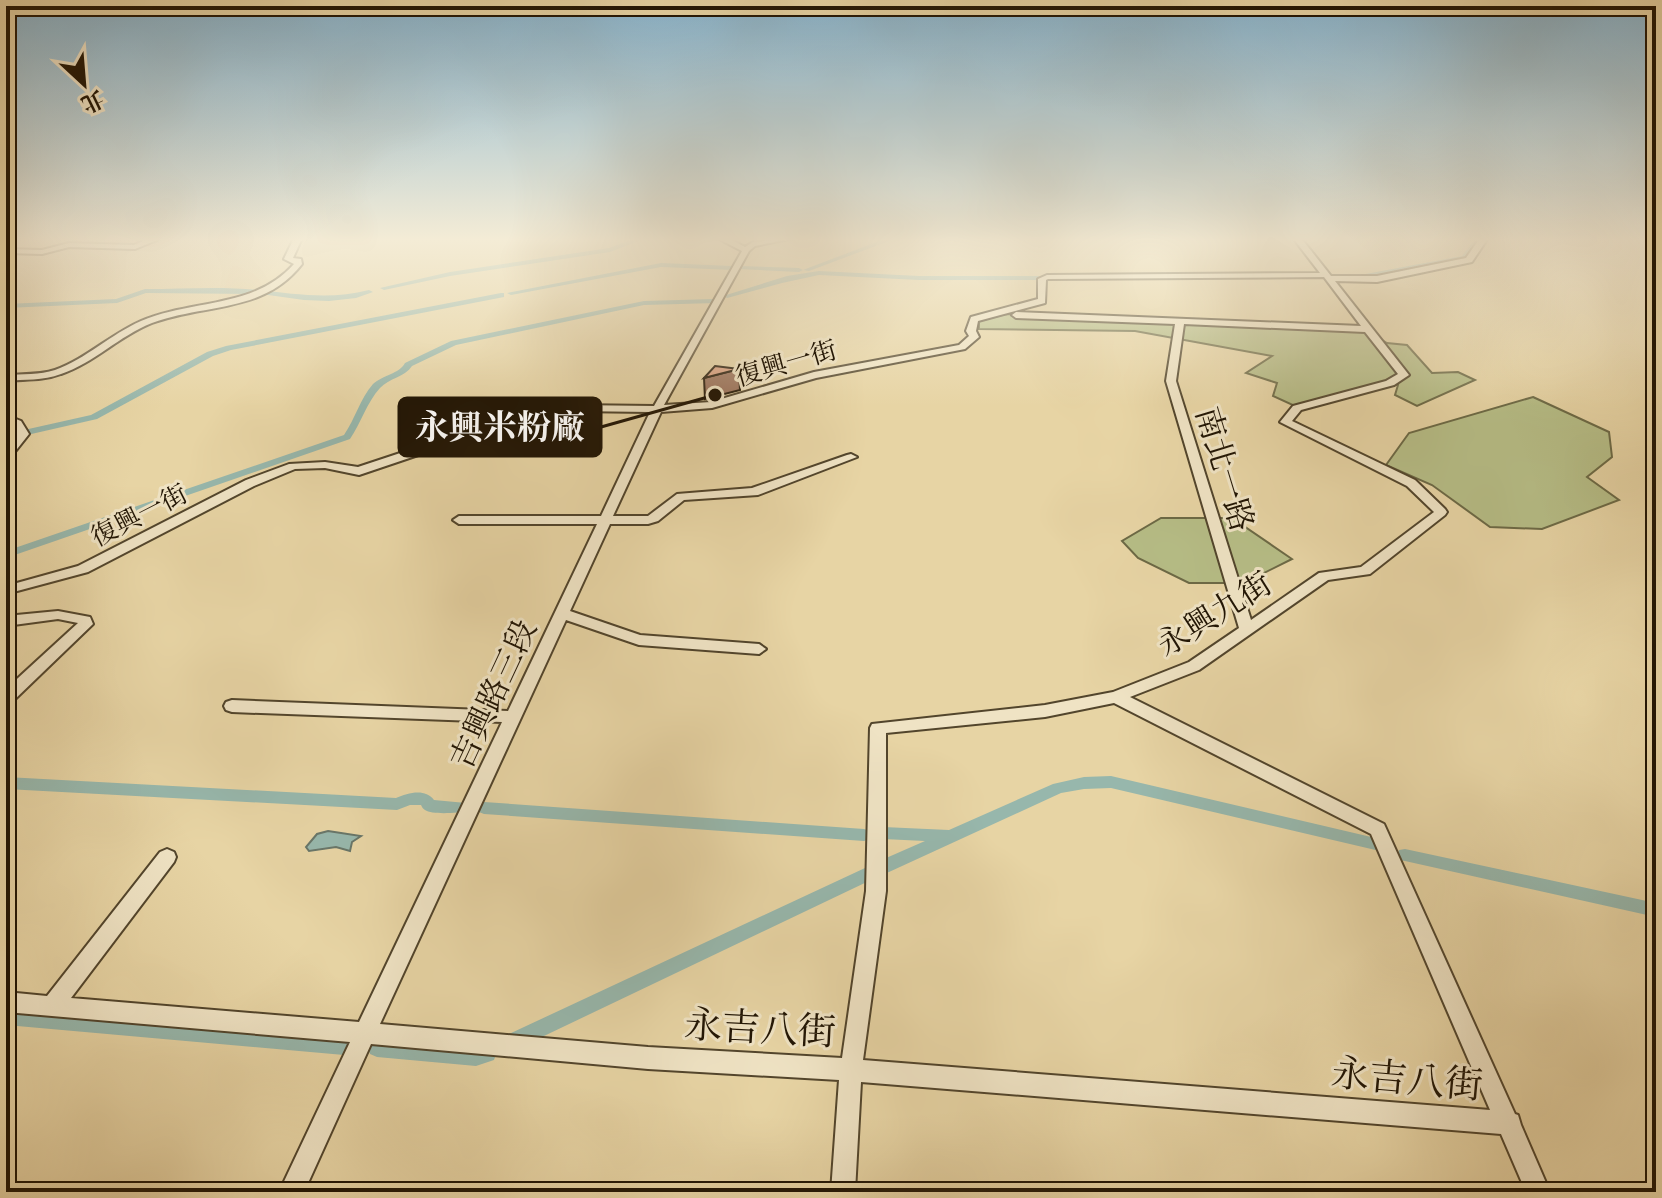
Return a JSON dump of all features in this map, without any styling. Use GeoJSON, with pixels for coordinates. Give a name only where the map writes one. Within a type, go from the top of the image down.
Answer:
{"type":"FeatureCollection","features":[{"type":"Feature","properties":{"kind":"street"},"geometry":{"type":"LineString","coordinates":[[6,378],[61,372],[157,318],[254,294]]}},
{"type":"Feature","properties":{"kind":"street","name":"吉興路三段"},"geometry":{"type":"LineString","coordinates":[[291,1192],[657,409],[721,294]]}},
{"type":"Feature","properties":{"kind":"street","name":"復興一街"},"geometry":{"type":"LineString","coordinates":[[6,590],[83,569],[277,470],[325,465],[359,471],[513,419],[549,411],[573,408],[657,409],[724,403],[814,375],[962,347],[974,337],[971,331],[974,319],[1042,301],[1042,294]]}},
{"type":"Feature","properties":{"kind":"street","name":"永興九街"},"geometry":{"type":"LineString","coordinates":[[843,1192],[851,1070],[876,891],[878,728],[1045,711],[1116,697],[1194,666],[1324,576],[1365,571],[1441,512],[1411,483],[1285,422],[1297,408],[1390,383],[1404,375],[1341,294]]}},
{"type":"Feature","properties":{"kind":"street"},"geometry":{"type":"LineString","coordinates":[[996,314],[1367,329]]}},
{"type":"Feature","properties":{"kind":"street","name":"南北一路"},"geometry":{"type":"LineString","coordinates":[[1180,321],[1171,381],[1247,630]]}},
{"type":"Feature","properties":{"kind":"street"},"geometry":{"type":"LineString","coordinates":[[6,418],[17,423],[23,434],[6,456]]}},
{"type":"Feature","properties":{"kind":"street"},"geometry":{"type":"LineString","coordinates":[[459,520],[526,518],[605,522],[659,518],[681,497],[754,492],[851,457]]}},
{"type":"Feature","properties":{"kind":"street"},"geometry":{"type":"LineString","coordinates":[[561,613],[639,640],[759,649]]}},
{"type":"Feature","properties":{"kind":"street"},"geometry":{"type":"LineString","coordinates":[[6,621],[58,615],[85,620],[86,624],[6,698]]}},
{"type":"Feature","properties":{"kind":"street"},"geometry":{"type":"LineString","coordinates":[[1116,697],[1378,829],[1538,1192]]}},
{"type":"Feature","properties":{"kind":"street"},"geometry":{"type":"LineString","coordinates":[[232,706],[514,717]]}},
{"type":"Feature","properties":{"kind":"street"},"geometry":{"type":"LineString","coordinates":[[52,1006],[167,857]]}},
{"type":"Feature","properties":{"kind":"street","name":"永吉八街"},"geometry":{"type":"LineString","coordinates":[[6,1002],[648,1058],[851,1070],[1510,1123]]}},
{"type":"Feature","properties":{"kind":"green space"},"geometry":{"type":"Polygon","coordinates":[[[1006,314],[1365,330],[1387,343],[1407,345],[1432,373],[1458,372],[1475,380],[1417,406],[1395,395],[1398,385],[1395,384],[1297,407],[1273,396],[1277,383],[1246,373],[1272,356],[1135,331],[979,329],[979,321],[1006,314]]]}},
{"type":"Feature","properties":{"kind":"green space"},"geometry":{"type":"Polygon","coordinates":[[[1533,397],[1609,432],[1612,457],[1587,477],[1619,500],[1542,529],[1490,527],[1432,485],[1386,465],[1409,433],[1533,397]]]}},
{"type":"Feature","properties":{"kind":"green space"},"geometry":{"type":"Polygon","coordinates":[[[1161,518],[1232,518],[1292,559],[1244,583],[1189,583],[1138,558],[1122,541],[1161,518]]]}},
{"type":"Feature","properties":{"kind":"water"},"geometry":{"type":"Polygon","coordinates":[[[328,831],[361,836],[352,842],[350,851],[336,847],[309,851],[306,847],[317,834],[328,831]]]}},
{"type":"Feature","properties":{"kind":"building"},"geometry":{"type":"Polygon","coordinates":[[[715,366],[739,369],[704,378],[715,366]]]}},
{"type":"Feature","properties":{"kind":"waterway"},"geometry":{"type":"LineString","coordinates":[[6,306],[117,301],[137,294]]}},
{"type":"Feature","properties":{"kind":"waterway"},"geometry":{"type":"LineString","coordinates":[[271,294],[329,299],[363,294]]}},
{"type":"Feature","properties":{"kind":"waterway"},"geometry":{"type":"LineString","coordinates":[[727,296],[734,294]]}},
{"type":"Feature","properties":{"kind":"waterway"},"geometry":{"type":"LineString","coordinates":[[27,432],[94,417],[210,354],[229,348],[501,295]]}},
{"type":"Feature","properties":{"kind":"waterway"},"geometry":{"type":"LineString","coordinates":[[6,555],[347,437],[381,382],[454,343],[644,303],[713,301]]}},
{"type":"Feature","properties":{"kind":"waterway"},"geometry":{"type":"LineString","coordinates":[[6,437],[17,434]]}},
{"type":"Feature","properties":{"kind":"waterway"},"geometry":{"type":"LineString","coordinates":[[883,867],[1058,788],[1084,783],[1111,782],[1384,846]]}},
{"type":"Feature","properties":{"kind":"waterway"},"geometry":{"type":"LineString","coordinates":[[6,783],[397,804],[408,799],[425,799],[430,806],[461,807]]}},
{"type":"Feature","properties":{"kind":"waterway"},"geometry":{"type":"LineString","coordinates":[[484,808],[864,835]]}},
{"type":"Feature","properties":{"kind":"waterway"},"geometry":{"type":"LineString","coordinates":[[883,833],[948,836]]}},
{"type":"Feature","properties":{"kind":"waterway"},"geometry":{"type":"LineString","coordinates":[[1405,855],[1656,910]]}},
{"type":"Feature","properties":{"kind":"waterway"},"geometry":{"type":"LineString","coordinates":[[516,1040],[865,875]]}},
{"type":"Feature","properties":{"kind":"waterway"},"geometry":{"type":"LineString","coordinates":[[6,1016],[344,1046]]}},
{"type":"Feature","properties":{"kind":"waterway"},"geometry":{"type":"LineString","coordinates":[[377,1048],[476,1057],[487,1054]]}},
{"type":"Feature","properties":{"kind":"place","name":"永興米粉廠"},"geometry":{"type":"Point","coordinates":[715,395]}}]}
